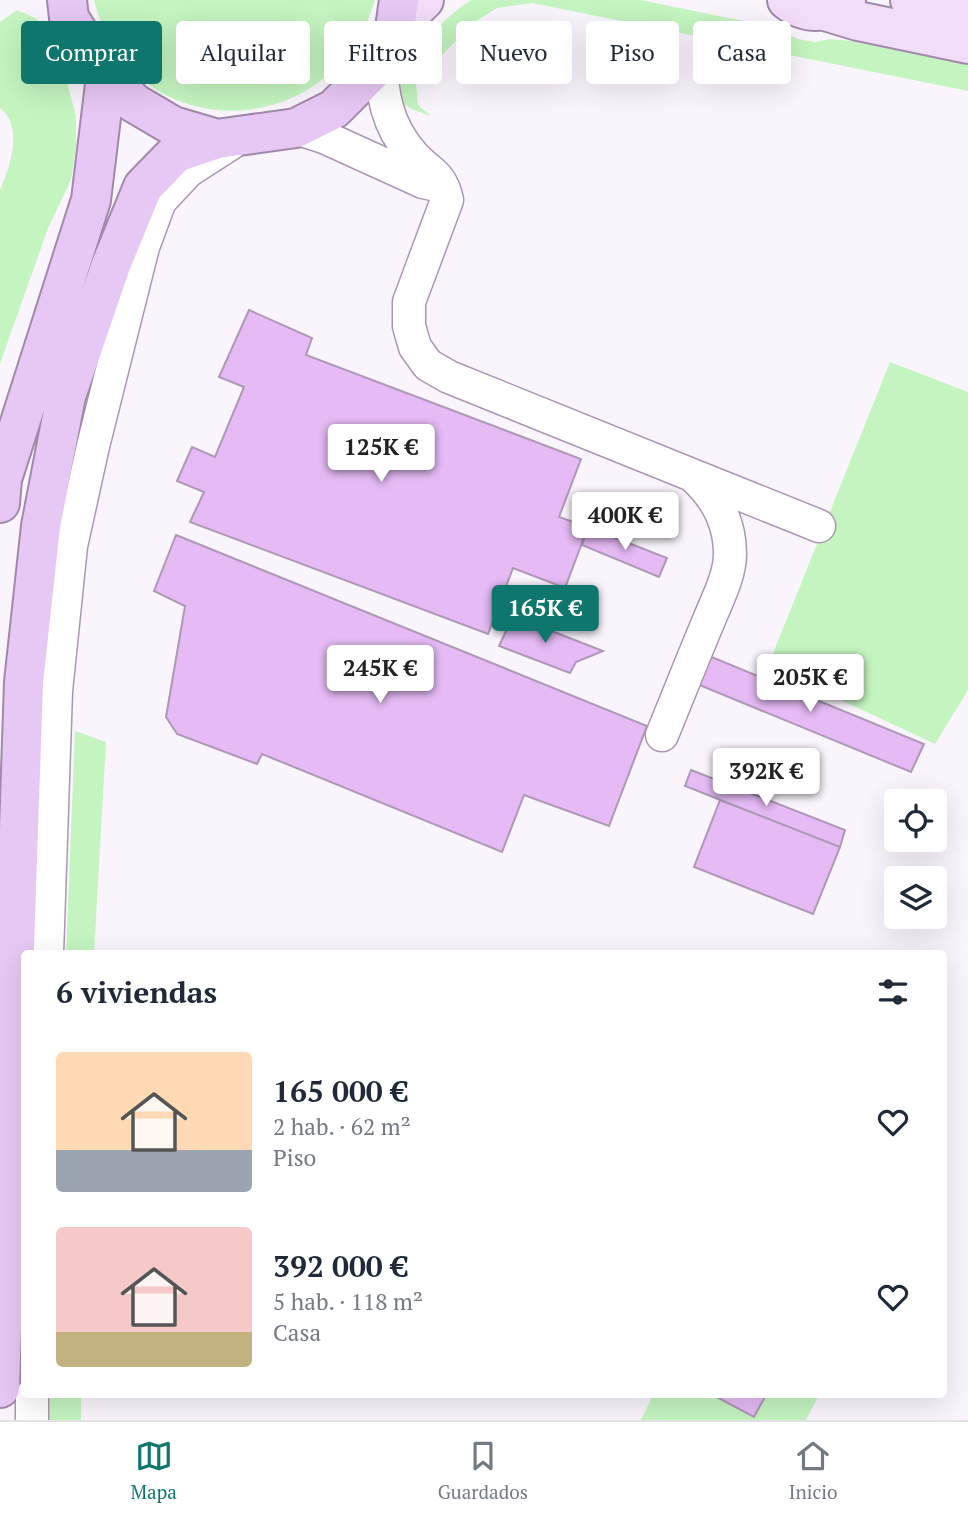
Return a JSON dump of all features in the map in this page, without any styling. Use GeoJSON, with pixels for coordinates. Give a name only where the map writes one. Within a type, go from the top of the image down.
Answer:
{"type":"FeatureCollection","features":[{"type":"Feature","properties":{"kind":"highway"},"geometry":{"type":"LineString","coordinates":[[67,0],[71,21]]}},
{"type":"Feature","properties":{"kind":"highway"},"geometry":{"type":"LineString","coordinates":[[1,490],[91,200],[105,84]]}},
{"type":"Feature","properties":{"kind":"highway"},"geometry":{"type":"LineString","coordinates":[[114,84],[134,103],[173,127],[231,137]]}},
{"type":"Feature","properties":{"kind":"highway"},"geometry":{"type":"LineString","coordinates":[[0,1388],[24,682],[41,526],[66,396],[111,265],[143,187],[176,153],[231,137],[296,128],[334,108],[358,84]]}},
{"type":"Feature","properties":{"kind":"main road"},"geometry":{"type":"LineString","coordinates":[[400,21],[424,0]]}},
{"type":"Feature","properties":{"kind":"main road"},"geometry":{"type":"LineString","coordinates":[[787,0],[802,9],[836,6],[858,21],[968,44]]}},
{"type":"Feature","properties":{"kind":"main road"},"geometry":{"type":"LineString","coordinates":[[911,0],[968,15]]}},
{"type":"Feature","properties":{"kind":"lane"},"geometry":{"type":"LineString","coordinates":[[382,84],[388,114],[398,135],[413,156],[428,167],[444,186],[447,200],[409,302],[409,326],[415,347],[428,365],[449,377],[819,526]]}},
{"type":"Feature","properties":{"kind":"lane"},"geometry":{"type":"LineString","coordinates":[[296,128],[324,137],[423,182],[444,186]]}},
{"type":"Feature","properties":{"kind":"lane"},"geometry":{"type":"LineString","coordinates":[[47,950],[56,691],[71,545],[93,446],[144,247],[160,201],[188,171],[231,137]]}},
{"type":"Feature","properties":{"kind":"lane"},"geometry":{"type":"LineString","coordinates":[[662,734],[724,583],[730,556],[729,536],[722,511],[710,490],[692,475]]}},
{"type":"Feature","properties":{"kind":"lane"},"geometry":{"type":"LineString","coordinates":[[32,1398],[32,1420]]}},
{"type":"Feature","properties":{"kind":"green space"},"geometry":{"type":"Polygon","coordinates":[[[94,0],[375,0],[365,21],[324,21],[324,78],[319,83],[277,103],[233,111],[188,104],[150,84],[162,84],[162,21],[103,21],[94,0]]]}},
{"type":"Feature","properties":{"kind":"green space"},"geometry":{"type":"Polygon","coordinates":[[[472,0],[641,0],[743,21],[693,21],[693,35],[679,33],[679,21],[621,21],[532,3],[497,8],[476,21],[456,21],[456,41],[442,55],[442,23],[472,0]]]}},
{"type":"Feature","properties":{"kind":"green space"},"geometry":{"type":"Polygon","coordinates":[[[17,10],[37,19],[38,21],[21,21],[21,84],[67,84],[76,116],[76,146],[71,180],[48,228],[0,364],[0,190],[11,159],[13,136],[12,125],[0,108],[0,22],[17,10]]]}},
{"type":"Feature","properties":{"kind":"green space"},"geometry":{"type":"Polygon","coordinates":[[[791,35],[815,42],[830,39],[850,41],[968,64],[968,91],[791,55],[791,35]]]}},
{"type":"Feature","properties":{"kind":"green space"},"geometry":{"type":"Polygon","coordinates":[[[416,84],[418,105],[431,116],[400,101],[397,86],[416,84]]]}},
{"type":"Feature","properties":{"kind":"green space"},"geometry":{"type":"Polygon","coordinates":[[[890,362],[968,392],[968,690],[935,744],[768,666],[890,362]]]}},
{"type":"Feature","properties":{"kind":"green space"},"geometry":{"type":"Polygon","coordinates":[[[75,731],[106,742],[94,950],[66,950],[75,731]]]}},
{"type":"Feature","properties":{"kind":"green space"},"geometry":{"type":"Polygon","coordinates":[[[50,1398],[81,1398],[81,1420],[49,1420],[50,1398]]]}},
{"type":"Feature","properties":{"kind":"green space"},"geometry":{"type":"Polygon","coordinates":[[[652,1398],[817,1398],[806,1420],[641,1420],[652,1398]]]}},
{"type":"Feature","properties":{"kind":"building"},"geometry":{"type":"Polygon","coordinates":[[[249,310],[312,338],[306,355],[581,459],[559,517],[588,527],[565,588],[513,568],[488,634],[190,522],[204,492],[177,481],[192,447],[215,457],[244,387],[219,377],[249,310]]]}},
{"type":"Feature","properties":{"kind":"building"},"geometry":{"type":"Polygon","coordinates":[[[588,527],[667,558],[659,577],[582,545],[588,527]]]}},
{"type":"Feature","properties":{"kind":"building"},"geometry":{"type":"Polygon","coordinates":[[[176,535],[647,726],[609,826],[524,795],[502,852],[262,754],[257,764],[177,734],[166,717],[185,606],[154,591],[176,535]]]}},
{"type":"Feature","properties":{"kind":"building"},"geometry":{"type":"Polygon","coordinates":[[[513,616],[603,651],[576,662],[570,673],[499,646],[513,616]]]}},
{"type":"Feature","properties":{"kind":"building"},"geometry":{"type":"Polygon","coordinates":[[[709,656],[924,744],[911,772],[697,684],[709,656]]]}},
{"type":"Feature","properties":{"kind":"building"},"geometry":{"type":"Polygon","coordinates":[[[691,770],[845,830],[840,847],[685,786],[691,770]]]}},
{"type":"Feature","properties":{"kind":"building"},"geometry":{"type":"Polygon","coordinates":[[[720,800],[840,847],[813,914],[694,867],[720,800]]]}},
{"type":"Feature","properties":{"kind":"building"},"geometry":{"type":"Polygon","coordinates":[[[719,1398],[764,1398],[754,1417],[719,1398]]]}}]}
